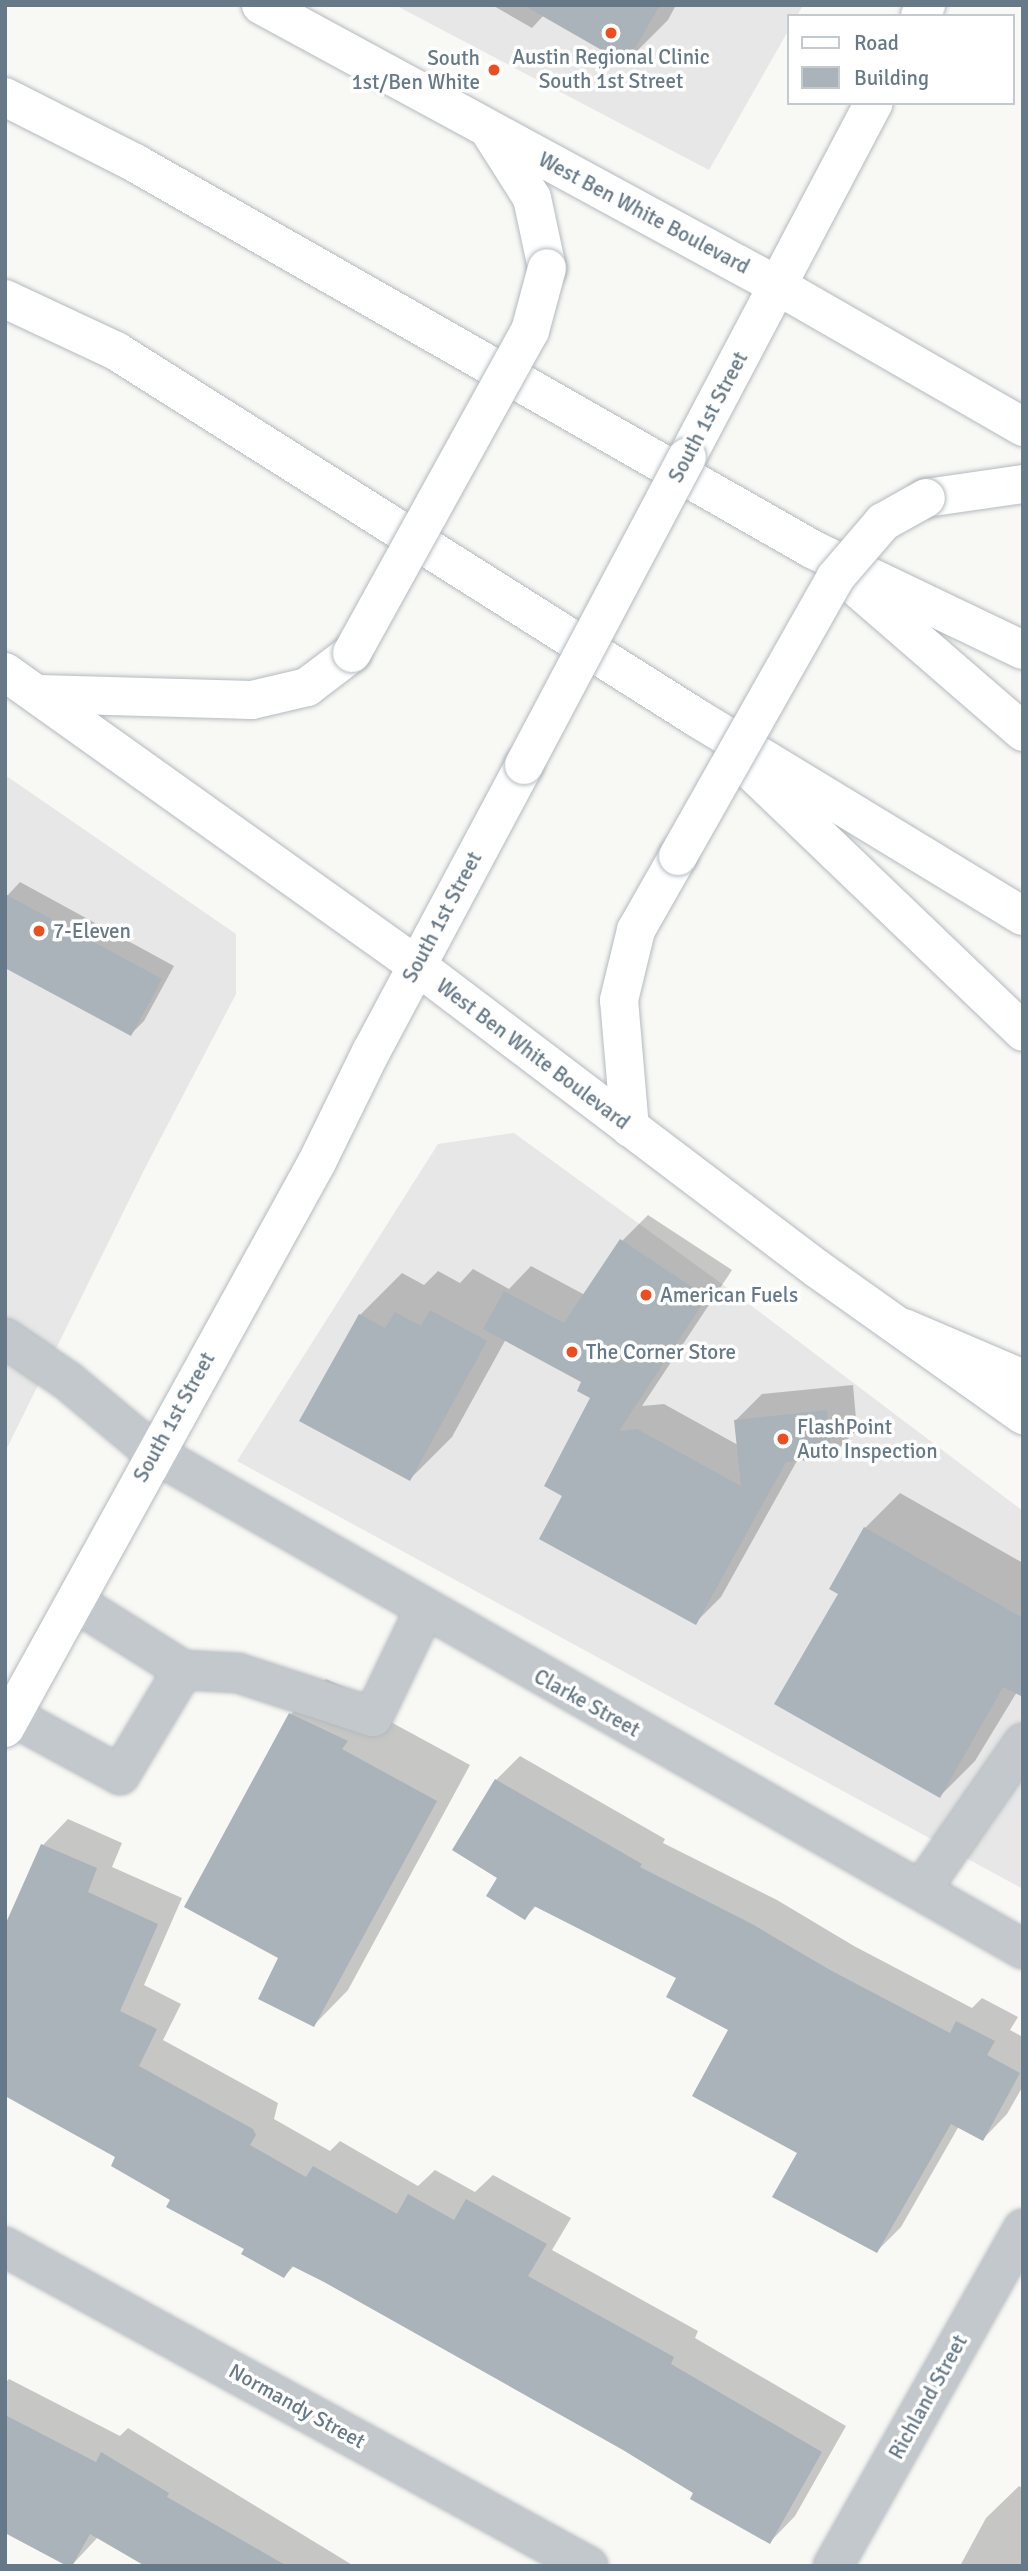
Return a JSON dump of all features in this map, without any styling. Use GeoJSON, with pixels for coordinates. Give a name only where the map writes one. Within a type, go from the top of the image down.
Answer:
{"type":"FeatureCollection","features":[{"type":"Feature","properties":{"kind":"main road","name":"West Ben White Boulevard"},"geometry":{"type":"LineString","coordinates":[[261,5],[778,285],[1023,427]]}},
{"type":"Feature","properties":{"kind":"main road"},"geometry":{"type":"LineString","coordinates":[[5,97],[135,163],[812,548],[1023,650]]}},
{"type":"Feature","properties":{"kind":"main road","name":"South 1st Street"},"geometry":{"type":"LineString","coordinates":[[9,1722],[154,1453],[317,1162],[416,965],[873,105]]}},
{"type":"Feature","properties":{"kind":"main road"},"geometry":{"type":"LineString","coordinates":[[39,694],[252,700],[307,687],[352,653],[530,331],[547,268],[532,198],[488,128]]}},
{"type":"Feature","properties":{"kind":"main road"},"geometry":{"type":"LineString","coordinates":[[5,299],[117,351],[696,718],[1023,916]]}},
{"type":"Feature","properties":{"kind":"main road"},"geometry":{"type":"LineString","coordinates":[[629,1128],[619,1000],[636,930],[835,578],[883,522],[926,498],[1023,484]]}},
{"type":"Feature","properties":{"kind":"main road"},"geometry":{"type":"LineString","coordinates":[[812,548],[1023,732]]}},
{"type":"Feature","properties":{"kind":"main road","name":"West Ben White Boulevard"},"geometry":{"type":"LineString","coordinates":[[5,672],[416,965],[816,1268],[904,1328],[1023,1416]]}},
{"type":"Feature","properties":{"kind":"main road"},"geometry":{"type":"LineString","coordinates":[[696,718],[1023,1031]]}},
{"type":"Feature","properties":{"kind":"main road"},"geometry":{"type":"LineString","coordinates":[[904,1328],[1023,1380]]}},
{"type":"Feature","properties":{"kind":"street","name":"Clarke Street"},"geometry":{"type":"LineString","coordinates":[[5,1338],[68,1381],[154,1453],[424,1611],[1023,1949]]}},
{"type":"Feature","properties":{"kind":"street"},"geometry":{"type":"LineString","coordinates":[[75,1602],[183,1670],[238,1673],[373,1717],[424,1611]]}},
{"type":"Feature","properties":{"kind":"street"},"geometry":{"type":"LineString","coordinates":[[9,1722],[120,1775],[183,1670]]}},
{"type":"Feature","properties":{"kind":"street"},"geometry":{"type":"LineString","coordinates":[[921,1890],[1023,1743]]}},
{"type":"Feature","properties":{"kind":"street","name":"Richland Street"},"geometry":{"type":"LineString","coordinates":[[833,2566],[1023,2229]]}},
{"type":"Feature","properties":{"kind":"street","name":"Normandy Street"},"geometry":{"type":"LineString","coordinates":[[5,2247],[588,2566]]}},
{"type":"Feature","properties":{"kind":"shaded area"},"geometry":{"type":"Polygon","coordinates":[[[395,5],[803,5],[798,14],[786,14],[786,35],[709,170],[395,5]]]}},
{"type":"Feature","properties":{"kind":"shaded area"},"geometry":{"type":"Polygon","coordinates":[[[5,775],[236,934],[236,994],[145,1168],[5,1452],[5,775]]]}},
{"type":"Feature","properties":{"kind":"shaded area"},"geometry":{"type":"Polygon","coordinates":[[[514,1133],[740,1297],[1023,1511],[1023,1889],[237,1461],[438,1144],[514,1133]]]}},
{"type":"Feature","properties":{"kind":"building","name":"Austin Regional Clinic South 1st Street"},"geometry":{"type":"Polygon","coordinates":[[[523,5],[660,5],[626,64],[523,5]]]}},
{"type":"Feature","properties":{"kind":"building","name":"7-Eleven"},"geometry":{"type":"Polygon","coordinates":[[[5,894],[162,979],[131,1036],[5,968],[5,894]]]}},
{"type":"Feature","properties":{"kind":"building"},"geometry":{"type":"Polygon","coordinates":[[[620,1239],[707,1297],[619,1431],[637,1429],[741,1486],[734,1420],[827,1410],[832,1458],[786,1462],[696,1625],[539,1539],[562,1496],[544,1486],[590,1398],[577,1391],[581,1382],[483,1329],[504,1291],[564,1323],[620,1239]]]}},
{"type":"Feature","properties":{"kind":"building"},"geometry":{"type":"Polygon","coordinates":[[[430,1310],[487,1341],[410,1481],[299,1421],[359,1314],[385,1328],[395,1312],[421,1326],[430,1310]]]}},
{"type":"Feature","properties":{"kind":"building"},"geometry":{"type":"Polygon","coordinates":[[[864,1527],[1023,1618],[1023,1697],[1003,1687],[940,1798],[774,1704],[838,1594],[829,1589],[864,1527]]]}},
{"type":"Feature","properties":{"kind":"building"},"geometry":{"type":"Polygon","coordinates":[[[289,1713],[348,1741],[342,1749],[437,1801],[314,2027],[258,1999],[278,1958],[184,1907],[289,1713]]]}},
{"type":"Feature","properties":{"kind":"building"},"geometry":{"type":"Polygon","coordinates":[[[495,1779],[642,1864],[640,1867],[752,1924],[830,1970],[950,2033],[956,2021],[995,2041],[987,2055],[1020,2073],[983,2141],[951,2124],[877,2253],[772,2197],[797,2153],[692,2096],[728,2030],[666,1997],[676,1978],[534,1906],[525,1920],[486,1896],[497,1878],[452,1850],[495,1779]]]}},
{"type":"Feature","properties":{"kind":"building"},"geometry":{"type":"Polygon","coordinates":[[[41,1844],[97,1868],[88,1892],[158,1924],[120,2011],[157,2029],[139,2066],[253,2129],[256,2135],[250,2145],[306,2177],[313,2166],[397,2214],[408,2194],[454,2220],[466,2199],[547,2244],[528,2276],[674,2357],[671,2364],[822,2452],[770,2544],[690,2499],[693,2493],[623,2450],[324,2282],[292,2266],[284,2278],[241,2254],[244,2249],[166,2207],[170,2200],[111,2166],[115,2157],[5,2096],[5,1925],[41,1844]]]}},
{"type":"Feature","properties":{"kind":"building"},"geometry":{"type":"Polygon","coordinates":[[[5,2415],[96,2462],[101,2452],[169,2493],[167,2497],[287,2566],[145,2566],[90,2534],[72,2566],[67,2566],[5,2533],[5,2415]]]}},
{"type":"Feature","properties":{"kind":"place","name":"Austin Regional Clinic South 1st Street"},"geometry":{"type":"Point","coordinates":[611,33]}},
{"type":"Feature","properties":{"kind":"place","name":"South 1st/Ben White"},"geometry":{"type":"Point","coordinates":[494,70]}},
{"type":"Feature","properties":{"kind":"place","name":"7-Eleven"},"geometry":{"type":"Point","coordinates":[39,931]}},
{"type":"Feature","properties":{"kind":"place","name":"American Fuels"},"geometry":{"type":"Point","coordinates":[646,1295]}},
{"type":"Feature","properties":{"kind":"place","name":"The Corner Store"},"geometry":{"type":"Point","coordinates":[572,1352]}},
{"type":"Feature","properties":{"kind":"place","name":"FlashPoint Auto Inspection"},"geometry":{"type":"Point","coordinates":[783,1439]}}]}
